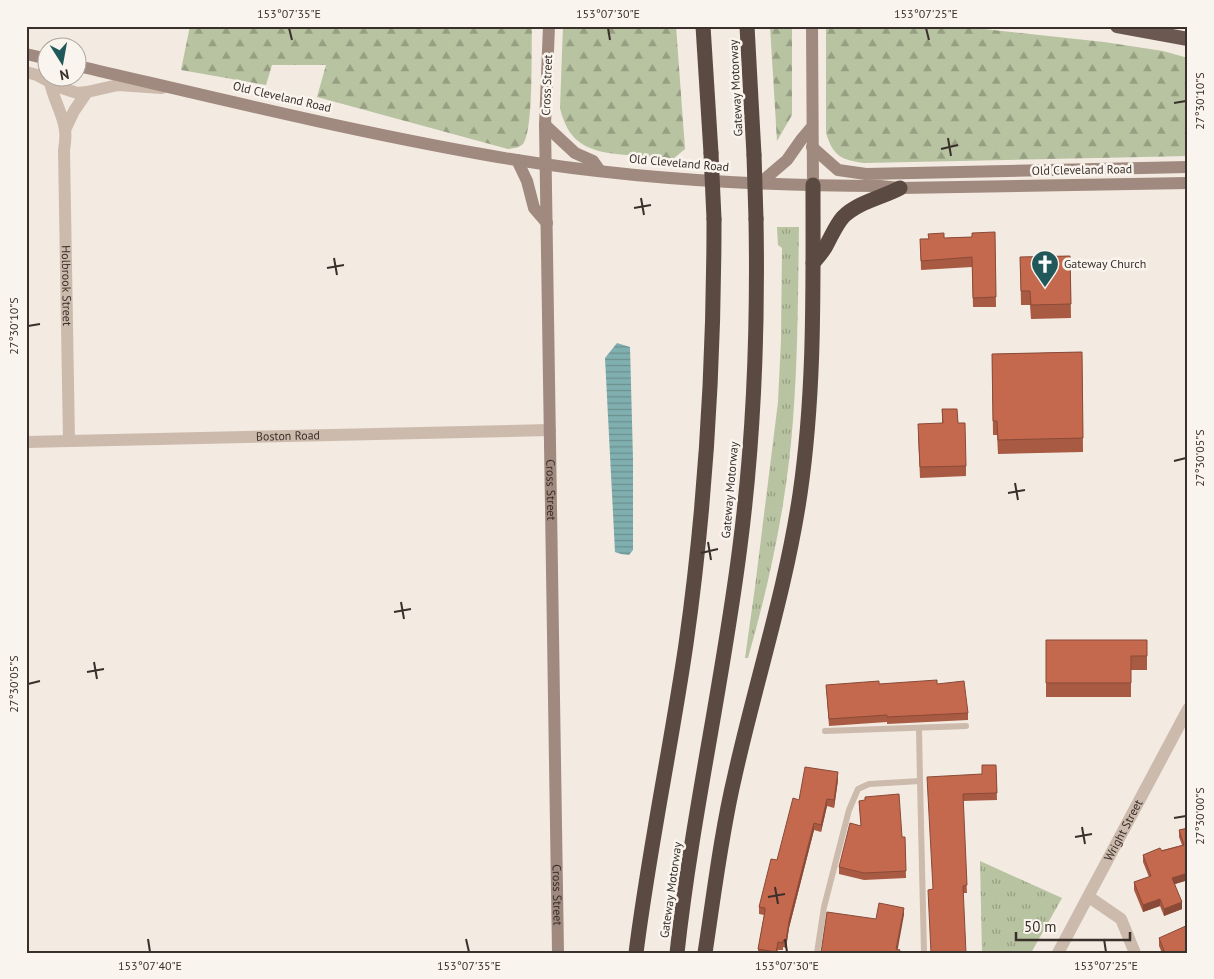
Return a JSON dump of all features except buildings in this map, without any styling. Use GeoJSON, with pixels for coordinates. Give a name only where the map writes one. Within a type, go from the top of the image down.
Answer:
{"type":"FeatureCollection","features":[{"type":"Feature","properties":{"kind":"highway","name":"Gateway Motorway"},"geometry":{"type":"LineString","coordinates":[[636,953],[645,885],[686,645],[695,576],[705,468],[711,368],[714,219],[708,81],[703,26]]}},
{"type":"Feature","properties":{"kind":"highway","name":"Gateway Motorway"},"geometry":{"type":"LineString","coordinates":[[677,953],[689,865],[740,546],[748,465],[757,271],[751,80],[747,26]]}},
{"type":"Feature","properties":{"kind":"highway"},"geometry":{"type":"LineString","coordinates":[[1117,26],[1188,39]]}},
{"type":"Feature","properties":{"kind":"highway"},"geometry":{"type":"LineString","coordinates":[[705,953],[734,778],[778,607],[800,494],[808,433],[812,381],[813,185]]}},
{"type":"Feature","properties":{"kind":"highway"},"geometry":{"type":"LineString","coordinates":[[813,263],[827,246],[831,235],[844,216],[863,204],[900,188]]}},
{"type":"Feature","properties":{"kind":"main road","name":"Cross Street"},"geometry":{"type":"LineString","coordinates":[[549,26],[545,125],[558,953]]}},
{"type":"Feature","properties":{"kind":"main road"},"geometry":{"type":"LineString","coordinates":[[812,26],[813,185]]}},
{"type":"Feature","properties":{"kind":"main road","name":"Old Cleveland Road"},"geometry":{"type":"LineString","coordinates":[[88,68],[356,129],[482,154],[600,171],[704,182],[900,188],[1188,183]]}},
{"type":"Feature","properties":{"kind":"main road"},"geometry":{"type":"LineString","coordinates":[[545,125],[575,153],[592,161],[600,171]]}},
{"type":"Feature","properties":{"kind":"main road"},"geometry":{"type":"LineString","coordinates":[[759,184],[788,160],[801,140],[812,128]]}},
{"type":"Feature","properties":{"kind":"main road"},"geometry":{"type":"LineString","coordinates":[[812,148],[838,170],[866,174],[1188,167]]}},
{"type":"Feature","properties":{"kind":"main road"},"geometry":{"type":"LineString","coordinates":[[517,160],[527,181],[534,208],[546,223]]}},
{"type":"Feature","properties":{"kind":"street","name":"Old Cleveland Road"},"geometry":{"type":"LineString","coordinates":[[26,72],[38,76]]}},
{"type":"Feature","properties":{"kind":"street","name":"Old Cleveland Road"},"geometry":{"type":"LineString","coordinates":[[63,88],[69,91],[87,92],[118,85],[139,88],[175,88]]}},
{"type":"Feature","properties":{"kind":"street","name":"Holbrook Street"},"geometry":{"type":"LineString","coordinates":[[52,88],[65,130],[69,441]]}},
{"type":"Feature","properties":{"kind":"street","name":"Holbrook Street"},"geometry":{"type":"LineString","coordinates":[[65,130],[74,111],[87,92]]}},
{"type":"Feature","properties":{"kind":"street","name":"Boston Road"},"geometry":{"type":"LineString","coordinates":[[26,442],[550,430]]}},
{"type":"Feature","properties":{"kind":"street","name":"Wright Street"},"geometry":{"type":"LineString","coordinates":[[1058,953],[1188,709]]}},
{"type":"Feature","properties":{"kind":"street"},"geometry":{"type":"LineString","coordinates":[[1089,897],[1121,919],[1135,953]]}},
{"type":"Feature","properties":{"kind":"lane"},"geometry":{"type":"LineString","coordinates":[[825,731],[966,726]]}},
{"type":"Feature","properties":{"kind":"lane"},"geometry":{"type":"LineString","coordinates":[[919,728],[924,953]]}},
{"type":"Feature","properties":{"kind":"lane"},"geometry":{"type":"LineString","coordinates":[[817,953],[824,907],[849,810],[858,789],[869,784],[920,782]]}},
{"type":"Feature","properties":{"kind":"green space"},"geometry":{"type":"Polygon","coordinates":[[[190,26],[532,26],[531,88],[527,136],[523,144],[516,148],[508,149],[317,97],[326,65],[272,65],[266,85],[181,70],[190,26]]]}},
{"type":"Feature","properties":{"kind":"green space"},"geometry":{"type":"Polygon","coordinates":[[[563,26],[676,26],[685,149],[673,159],[627,155],[593,149],[576,139],[569,131],[560,108],[563,26]]]}},
{"type":"Feature","properties":{"kind":"green space"},"geometry":{"type":"Polygon","coordinates":[[[770,26],[792,26],[792,115],[777,141],[770,26]]]}},
{"type":"Feature","properties":{"kind":"green space"},"geometry":{"type":"Polygon","coordinates":[[[826,26],[950,26],[984,29],[1104,42],[1163,51],[1188,58],[1188,156],[864,163],[849,160],[835,152],[826,133],[826,26]]]}},
{"type":"Feature","properties":{"kind":"green space"},"geometry":{"type":"Polygon","coordinates":[[[777,227],[799,227],[795,396],[787,481],[782,511],[756,629],[748,658],[745,658],[778,402],[782,248],[778,245],[777,227]]]}},
{"type":"Feature","properties":{"kind":"green space"},"geometry":{"type":"Polygon","coordinates":[[[980,861],[1062,898],[1031,953],[982,953],[980,861]]]}},
{"type":"Feature","properties":{"kind":"water"},"geometry":{"type":"Polygon","coordinates":[[[617,343],[630,347],[633,550],[629,555],[615,552],[605,358],[617,343]]]}},
{"type":"Feature","properties":{"kind":"place","name":"Gateway Church"},"geometry":{"type":"Point","coordinates":[1045,288]}}]}
